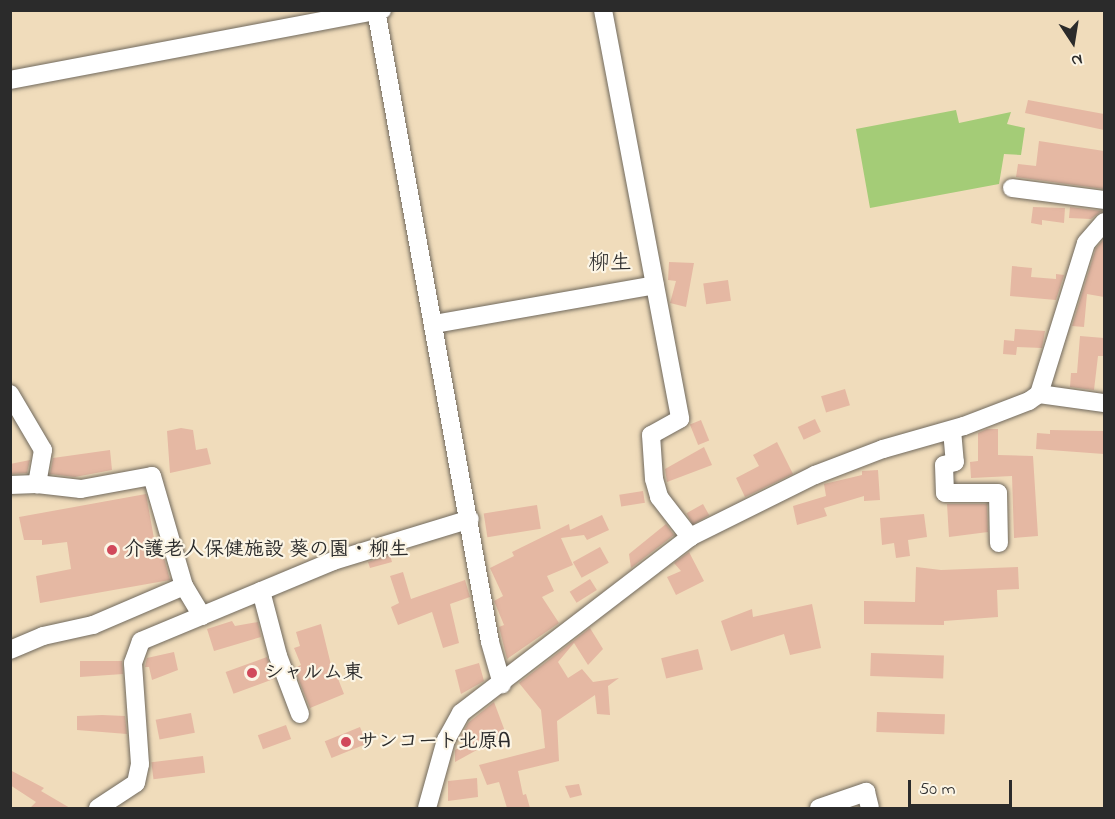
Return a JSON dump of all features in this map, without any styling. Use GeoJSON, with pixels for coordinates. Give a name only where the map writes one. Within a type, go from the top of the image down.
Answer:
{"type":"FeatureCollection","features":[{"type":"Feature","properties":{"kind":"street"},"geometry":{"type":"LineString","coordinates":[[603,10],[680,420],[651,435],[654,478],[659,497],[690,537]]}},
{"type":"Feature","properties":{"kind":"street"},"geometry":{"type":"LineString","coordinates":[[10,80],[378,11],[470,519],[490,642],[502,684]]}},
{"type":"Feature","properties":{"kind":"street"},"geometry":{"type":"LineString","coordinates":[[1012,188],[1104,200]]}},
{"type":"Feature","properties":{"kind":"street"},"geometry":{"type":"LineString","coordinates":[[427,808],[453,722],[690,537],[815,475],[883,449],[952,430],[1029,401],[1039,394],[1086,243],[1104,222]]}},
{"type":"Feature","properties":{"kind":"street"},"geometry":{"type":"LineString","coordinates":[[434,324],[655,285]]}},
{"type":"Feature","properties":{"kind":"street"},"geometry":{"type":"LineString","coordinates":[[10,394],[43,450],[37,484]]}},
{"type":"Feature","properties":{"kind":"street"},"geometry":{"type":"LineString","coordinates":[[1039,394],[1104,403]]}},
{"type":"Feature","properties":{"kind":"street"},"geometry":{"type":"LineString","coordinates":[[952,430],[954,462],[944,465],[945,493],[998,493],[999,543]]}},
{"type":"Feature","properties":{"kind":"street"},"geometry":{"type":"LineString","coordinates":[[10,485],[37,484],[81,489],[152,476],[184,586],[202,616]]}},
{"type":"Feature","properties":{"kind":"street"},"geometry":{"type":"LineString","coordinates":[[98,808],[136,783],[140,764],[133,663],[141,640],[333,561],[470,519]]}},
{"type":"Feature","properties":{"kind":"street"},"geometry":{"type":"LineString","coordinates":[[10,650],[43,636],[93,625],[184,586]]}},
{"type":"Feature","properties":{"kind":"street"},"geometry":{"type":"LineString","coordinates":[[261,591],[278,656],[300,714]]}},
{"type":"Feature","properties":{"kind":"street"},"geometry":{"type":"LineString","coordinates":[[819,808],[866,792],[870,808]]}},
{"type":"Feature","properties":{"kind":"green space"},"geometry":{"type":"Polygon","coordinates":[[[956,110],[959,123],[1011,112],[1007,124],[1025,128],[1021,155],[1004,154],[999,184],[870,208],[856,129],[956,110]]]}},
{"type":"Feature","properties":{"kind":"building"},"geometry":{"type":"Polygon","coordinates":[[[1028,100],[1104,114],[1104,130],[1025,113],[1028,100]]]}},
{"type":"Feature","properties":{"kind":"building"},"geometry":{"type":"Polygon","coordinates":[[[1039,141],[1104,151],[1104,189],[1016,177],[1018,164],[1036,166],[1039,141]]]}},
{"type":"Feature","properties":{"kind":"building"},"geometry":{"type":"Polygon","coordinates":[[[1033,207],[1065,208],[1064,223],[1042,220],[1042,225],[1031,223],[1033,207]]]}},
{"type":"Feature","properties":{"kind":"building"},"geometry":{"type":"Polygon","coordinates":[[[1070,207],[1102,211],[1091,219],[1069,218],[1070,207]]]}},
{"type":"Feature","properties":{"kind":"building"},"geometry":{"type":"Polygon","coordinates":[[[1104,239],[1104,297],[1087,294],[1084,327],[1072,326],[1096,248],[1104,239]]]}},
{"type":"Feature","properties":{"kind":"building"},"geometry":{"type":"Polygon","coordinates":[[[669,262],[694,263],[686,307],[670,303],[676,281],[668,280],[669,262]]]}},
{"type":"Feature","properties":{"kind":"building"},"geometry":{"type":"Polygon","coordinates":[[[1012,266],[1032,268],[1031,277],[1056,279],[1056,274],[1064,275],[1056,300],[1010,296],[1012,266]]]}},
{"type":"Feature","properties":{"kind":"building"},"geometry":{"type":"Polygon","coordinates":[[[728,280],[731,301],[706,304],[703,283],[728,280]]]}},
{"type":"Feature","properties":{"kind":"building"},"geometry":{"type":"Polygon","coordinates":[[[1015,329],[1045,331],[1042,348],[1017,347],[1016,355],[1003,354],[1004,340],[1014,341],[1015,329]]]}},
{"type":"Feature","properties":{"kind":"building"},"geometry":{"type":"Polygon","coordinates":[[[1080,336],[1104,338],[1104,356],[1098,356],[1094,390],[1070,387],[1071,373],[1077,373],[1080,336]]]}},
{"type":"Feature","properties":{"kind":"building"},"geometry":{"type":"Polygon","coordinates":[[[845,389],[850,405],[826,413],[821,396],[845,389]]]}},
{"type":"Feature","properties":{"kind":"building"},"geometry":{"type":"Polygon","coordinates":[[[815,419],[821,432],[804,440],[798,427],[815,419]]]}},
{"type":"Feature","properties":{"kind":"building"},"geometry":{"type":"Polygon","coordinates":[[[701,420],[709,440],[698,445],[690,424],[701,420]]]}},
{"type":"Feature","properties":{"kind":"building"},"geometry":{"type":"Polygon","coordinates":[[[181,428],[193,430],[196,450],[207,448],[211,464],[170,473],[167,431],[181,428]]]}},
{"type":"Feature","properties":{"kind":"building"},"geometry":{"type":"Polygon","coordinates":[[[987,429],[998,429],[998,455],[1033,456],[1038,536],[1014,538],[1012,476],[971,478],[970,462],[978,461],[978,433],[987,429]]]}},
{"type":"Feature","properties":{"kind":"building"},"geometry":{"type":"Polygon","coordinates":[[[1050,430],[1104,431],[1104,454],[1036,449],[1037,433],[1050,434],[1050,430]]]}},
{"type":"Feature","properties":{"kind":"building"},"geometry":{"type":"Polygon","coordinates":[[[777,442],[793,474],[745,497],[736,478],[759,466],[753,455],[777,442]]]}},
{"type":"Feature","properties":{"kind":"building"},"geometry":{"type":"Polygon","coordinates":[[[704,447],[712,465],[667,482],[665,469],[704,447]]]}},
{"type":"Feature","properties":{"kind":"building"},"geometry":{"type":"Polygon","coordinates":[[[110,450],[112,470],[75,477],[50,474],[53,458],[110,450]]]}},
{"type":"Feature","properties":{"kind":"building"},"geometry":{"type":"Polygon","coordinates":[[[30,460],[27,473],[10,474],[10,464],[30,460]]]}},
{"type":"Feature","properties":{"kind":"building"},"geometry":{"type":"Polygon","coordinates":[[[878,470],[880,500],[864,501],[864,496],[824,508],[827,516],[797,525],[793,506],[826,496],[824,484],[862,475],[862,471],[878,470]]]}},
{"type":"Feature","properties":{"kind":"building"},"geometry":{"type":"Polygon","coordinates":[[[643,491],[645,503],[621,507],[619,495],[643,491]]]}},
{"type":"Feature","properties":{"kind":"building","name":"介護老人保健施設 葵の園・柳生"},"geometry":{"type":"Polygon","coordinates":[[[146,494],[157,555],[163,554],[170,580],[40,603],[36,576],[71,569],[67,542],[42,545],[42,540],[24,540],[19,517],[146,494]]]}},
{"type":"Feature","properties":{"kind":"building"},"geometry":{"type":"Polygon","coordinates":[[[703,504],[709,515],[693,525],[686,513],[703,504]]]}},
{"type":"Feature","properties":{"kind":"building"},"geometry":{"type":"Polygon","coordinates":[[[947,504],[987,504],[988,532],[949,537],[947,504]]]}},
{"type":"Feature","properties":{"kind":"building"},"geometry":{"type":"Polygon","coordinates":[[[537,505],[541,529],[487,537],[484,513],[537,505]]]}},
{"type":"Feature","properties":{"kind":"building"},"geometry":{"type":"Polygon","coordinates":[[[924,514],[927,537],[908,540],[910,556],[896,558],[894,543],[882,545],[880,518],[924,514]]]}},
{"type":"Feature","properties":{"kind":"building"},"geometry":{"type":"Polygon","coordinates":[[[602,515],[609,530],[587,540],[584,535],[561,538],[573,565],[547,576],[554,591],[542,597],[559,623],[507,659],[499,627],[504,625],[494,601],[503,596],[490,568],[514,556],[512,552],[569,524],[570,530],[602,515]]]}},
{"type":"Feature","properties":{"kind":"building"},"geometry":{"type":"Polygon","coordinates":[[[666,524],[674,535],[631,568],[629,554],[666,524]]]}},
{"type":"Feature","properties":{"kind":"building"},"geometry":{"type":"Polygon","coordinates":[[[600,547],[609,563],[582,578],[573,562],[600,547]]]}},
{"type":"Feature","properties":{"kind":"building"},"geometry":{"type":"Polygon","coordinates":[[[689,552],[704,581],[676,595],[667,577],[681,571],[674,563],[689,552]]]}},
{"type":"Feature","properties":{"kind":"building"},"geometry":{"type":"Polygon","coordinates":[[[390,555],[392,562],[370,568],[368,562],[390,555]]]}},
{"type":"Feature","properties":{"kind":"building"},"geometry":{"type":"Polygon","coordinates":[[[916,567],[941,570],[1018,567],[1019,589],[997,590],[998,617],[944,621],[944,625],[864,624],[864,601],[915,602],[916,567]]]}},
{"type":"Feature","properties":{"kind":"building"},"geometry":{"type":"Polygon","coordinates":[[[403,572],[411,599],[465,580],[470,597],[450,604],[459,643],[443,648],[432,612],[398,625],[391,607],[399,603],[390,576],[403,572]]]}},
{"type":"Feature","properties":{"kind":"building"},"geometry":{"type":"Polygon","coordinates":[[[590,579],[597,590],[577,603],[570,592],[590,579]]]}},
{"type":"Feature","properties":{"kind":"building"},"geometry":{"type":"Polygon","coordinates":[[[812,604],[821,648],[790,655],[784,634],[731,651],[721,621],[752,609],[753,617],[812,604]]]}},
{"type":"Feature","properties":{"kind":"building"},"geometry":{"type":"Polygon","coordinates":[[[232,621],[235,626],[258,622],[261,637],[214,651],[207,629],[232,621]]]}},
{"type":"Feature","properties":{"kind":"building"},"geometry":{"type":"Polygon","coordinates":[[[321,624],[334,677],[337,676],[344,694],[310,708],[294,668],[301,665],[294,648],[300,646],[296,632],[321,624]]]}},
{"type":"Feature","properties":{"kind":"building"},"geometry":{"type":"Polygon","coordinates":[[[590,628],[603,649],[588,665],[574,643],[558,662],[568,678],[582,669],[593,682],[619,678],[608,686],[610,715],[597,714],[595,695],[557,721],[559,761],[518,771],[523,795],[526,794],[530,808],[507,808],[499,782],[487,785],[479,765],[545,748],[541,710],[519,683],[590,628]]]}},
{"type":"Feature","properties":{"kind":"building"},"geometry":{"type":"Polygon","coordinates":[[[698,649],[703,669],[666,679],[661,658],[698,649]]]}},
{"type":"Feature","properties":{"kind":"building"},"geometry":{"type":"Polygon","coordinates":[[[174,652],[178,670],[152,680],[149,667],[145,667],[147,658],[174,652]]]}},
{"type":"Feature","properties":{"kind":"building"},"geometry":{"type":"Polygon","coordinates":[[[871,653],[944,656],[943,679],[870,676],[871,653]]]}},
{"type":"Feature","properties":{"kind":"building","name":"シャルム東"},"geometry":{"type":"Polygon","coordinates":[[[267,657],[275,679],[234,694],[226,672],[267,657]]]}},
{"type":"Feature","properties":{"kind":"building"},"geometry":{"type":"Polygon","coordinates":[[[80,661],[122,661],[123,674],[80,677],[80,661]]]}},
{"type":"Feature","properties":{"kind":"building"},"geometry":{"type":"Polygon","coordinates":[[[479,663],[484,681],[461,694],[455,670],[479,663]]]}},
{"type":"Feature","properties":{"kind":"building"},"geometry":{"type":"Polygon","coordinates":[[[494,702],[506,734],[455,762],[455,750],[465,744],[461,737],[468,723],[494,702]]]}},
{"type":"Feature","properties":{"kind":"building"},"geometry":{"type":"Polygon","coordinates":[[[877,712],[945,714],[944,734],[876,732],[877,712]]]}},
{"type":"Feature","properties":{"kind":"building"},"geometry":{"type":"Polygon","coordinates":[[[191,713],[195,733],[159,740],[156,720],[191,713]]]}},
{"type":"Feature","properties":{"kind":"building"},"geometry":{"type":"Polygon","coordinates":[[[77,716],[125,716],[127,734],[77,730],[77,716]]]}},
{"type":"Feature","properties":{"kind":"building"},"geometry":{"type":"Polygon","coordinates":[[[286,725],[291,739],[263,749],[258,735],[286,725]]]}},
{"type":"Feature","properties":{"kind":"building","name":"サンコート北原A"},"geometry":{"type":"Polygon","coordinates":[[[360,727],[367,744],[332,758],[325,741],[360,727]]]}},
{"type":"Feature","properties":{"kind":"building"},"geometry":{"type":"Polygon","coordinates":[[[203,756],[205,773],[153,779],[151,762],[203,756]]]}},
{"type":"Feature","properties":{"kind":"building"},"geometry":{"type":"Polygon","coordinates":[[[10,770],[44,788],[41,791],[70,808],[30,808],[36,802],[10,785],[10,770]]]}},
{"type":"Feature","properties":{"kind":"building"},"geometry":{"type":"Polygon","coordinates":[[[477,778],[478,797],[448,801],[448,781],[477,778]]]}},
{"type":"Feature","properties":{"kind":"building"},"geometry":{"type":"Polygon","coordinates":[[[579,784],[582,795],[570,798],[565,786],[579,784]]]}},
{"type":"Feature","properties":{"kind":"place","name":"介護老人保健施設 葵の園・柳生"},"geometry":{"type":"Point","coordinates":[112,550]}},
{"type":"Feature","properties":{"kind":"place","name":"シャルム東"},"geometry":{"type":"Point","coordinates":[252,673]}},
{"type":"Feature","properties":{"kind":"place","name":"サンコート北原A"},"geometry":{"type":"Point","coordinates":[346,742]}},
{"type":"Feature","properties":{"kind":"district","name":"柳生"},"geometry":{"type":"Point","coordinates":[610,265]}}]}
